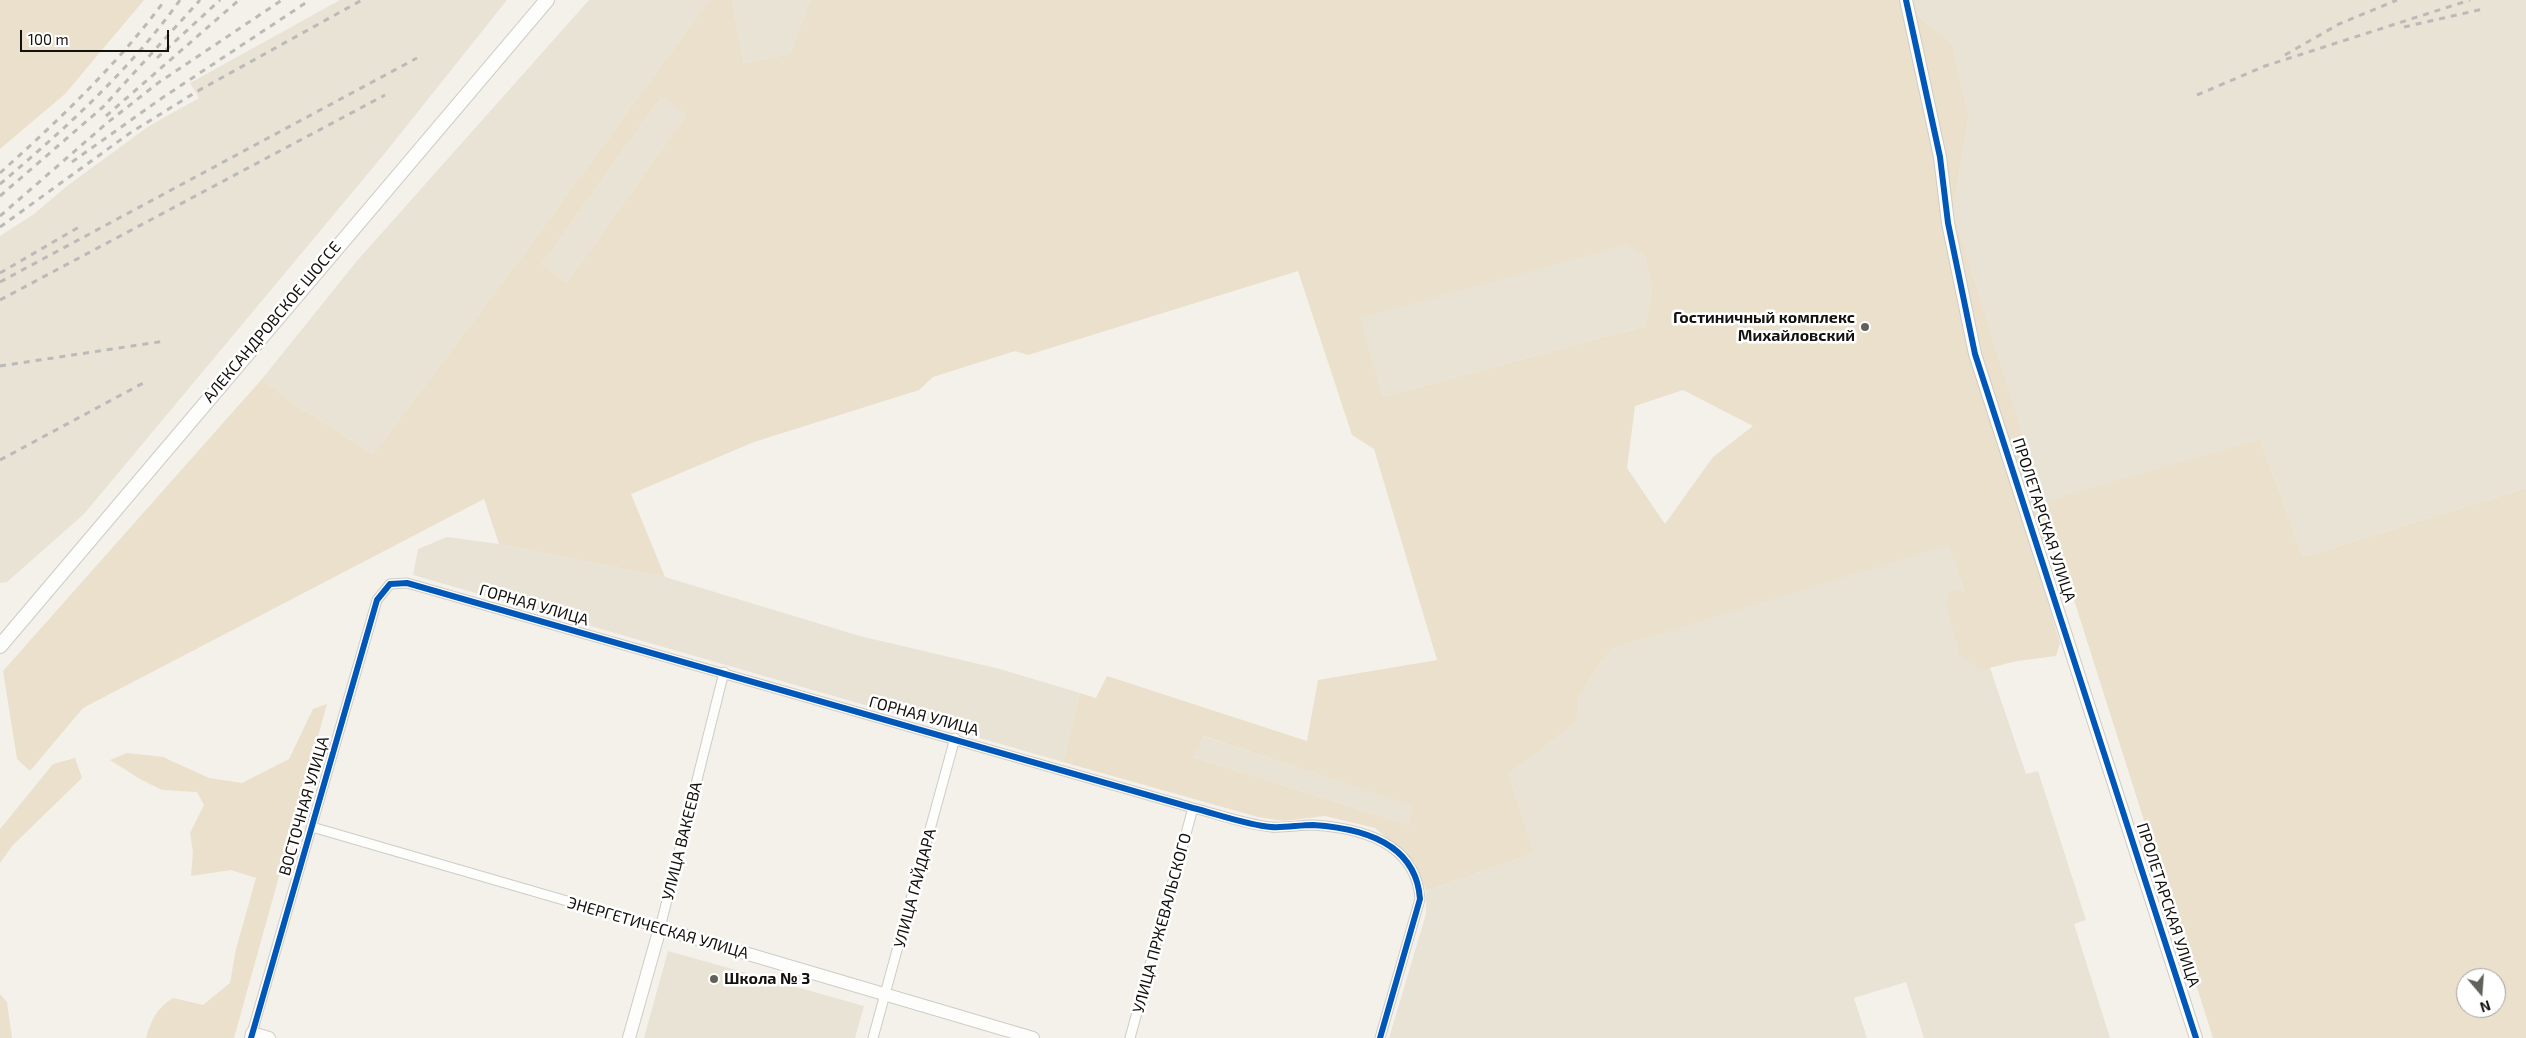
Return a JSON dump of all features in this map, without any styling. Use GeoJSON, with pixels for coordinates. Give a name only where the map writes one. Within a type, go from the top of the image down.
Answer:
{"type":"FeatureCollection","features":[{"type":"Feature","properties":{"kind":"main road","name":"АЛЕКСАНДРОВСКОЕ ШОССЕ"},"geometry":{"type":"LineString","coordinates":[[0,646],[323,262],[547,0]]}},
{"type":"Feature","properties":{"kind":"street","name":"ПРОЛЕТАРСКАЯ УЛИЦА"},"geometry":{"type":"LineString","coordinates":[[1906,0],[1940,157],[1948,223],[1975,354],[2196,1038]]}},
{"type":"Feature","properties":{"kind":"street","name":"ГОРНАЯ УЛИЦА"},"geometry":{"type":"LineString","coordinates":[[390,584],[407,584],[724,672],[865,715],[955,738],[1193,808],[1270,827],[1311,825],[1354,830],[1382,840],[1403,857],[1419,884],[1420,899],[1380,1038]]}},
{"type":"Feature","properties":{"kind":"street","name":"ВОСТОЧНАЯ УЛИЦА"},"geometry":{"type":"LineString","coordinates":[[252,1036],[377,600],[390,584]]}},
{"type":"Feature","properties":{"kind":"street","name":"УЛИЦА ВАКЕЕВА"},"geometry":{"type":"LineString","coordinates":[[630,1038],[660,928],[724,672]]}},
{"type":"Feature","properties":{"kind":"street","name":"УЛИЦА ГАЙДАРА"},"geometry":{"type":"LineString","coordinates":[[874,1038],[955,738]]}},
{"type":"Feature","properties":{"kind":"street","name":"УЛИЦА ПРЖЕВАЛЬСКОГО"},"geometry":{"type":"LineString","coordinates":[[1130,1038],[1193,808]]}},
{"type":"Feature","properties":{"kind":"street","name":"ЭНЕРГЕТИЧЕСКАЯ УЛИЦА"},"geometry":{"type":"LineString","coordinates":[[312,827],[1033,1038]]}},
{"type":"Feature","properties":{"kind":"street"},"geometry":{"type":"LineString","coordinates":[[252,1036],[269,1038]]}},
{"type":"Feature","properties":{"kind":"shaded area"},"geometry":{"type":"Polygon","coordinates":[[[0,0],[144,0],[65,94],[0,149],[0,0]]]}},
{"type":"Feature","properties":{"kind":"shaded area"},"geometry":{"type":"Polygon","coordinates":[[[340,0],[507,0],[385,153],[84,514],[7,582],[0,583],[0,236],[34,214],[67,186],[149,126],[199,98],[190,83],[340,0]]]}},
{"type":"Feature","properties":{"kind":"shaded area"},"geometry":{"type":"Polygon","coordinates":[[[589,0],[709,0],[523,255],[373,454],[287,399],[262,379],[356,262],[589,0]]]}},
{"type":"Feature","properties":{"kind":"shaded area"},"geometry":{"type":"Polygon","coordinates":[[[709,0],[732,0],[744,63],[790,54],[810,0],[1905,0],[1907,6],[1952,44],[1969,116],[1953,211],[2044,502],[2260,439],[2303,557],[2526,488],[2526,1038],[2213,1038],[2055,540],[2031,546],[2060,643],[2056,656],[2017,661],[1981,670],[1960,655],[1946,603],[1950,590],[1964,591],[1948,545],[1612,649],[1597,667],[1579,698],[1576,723],[1509,774],[1534,853],[1426,891],[1415,863],[1375,828],[1325,816],[1283,821],[1258,817],[1063,762],[1080,693],[1096,698],[1107,676],[1307,741],[1318,680],[1437,660],[1374,449],[1352,435],[1298,271],[1028,355],[1015,351],[933,377],[919,390],[754,442],[631,494],[665,577],[499,544],[484,499],[83,708],[30,771],[17,759],[3,671],[262,379],[287,399],[373,454],[523,255],[709,0]],[[661,97],[542,264],[567,282],[686,115],[661,97]],[[1626,245],[1360,318],[1383,397],[1645,326],[1652,290],[1645,256],[1626,245]],[[1683,390],[1635,406],[1627,468],[1665,524],[1713,457],[1753,426],[1683,390]],[[1203,736],[1193,757],[1409,825],[1413,806],[1203,736]]]}},
{"type":"Feature","properties":{"kind":"shaded area"},"geometry":{"type":"Polygon","coordinates":[[[732,0],[810,0],[790,54],[744,63],[732,0]]]}},
{"type":"Feature","properties":{"kind":"shaded area"},"geometry":{"type":"Polygon","coordinates":[[[1905,0],[2526,0],[2526,488],[2303,557],[2260,439],[2044,503],[1953,211],[1969,116],[1952,44],[1907,6],[1905,0]]]}},
{"type":"Feature","properties":{"kind":"shaded area"},"geometry":{"type":"Polygon","coordinates":[[[661,97],[686,115],[567,282],[542,264],[661,97]]]}},
{"type":"Feature","properties":{"kind":"shaded area"},"geometry":{"type":"Polygon","coordinates":[[[1626,244],[1645,256],[1652,290],[1645,326],[1383,397],[1359,318],[1626,244]]]}},
{"type":"Feature","properties":{"kind":"shaded area"},"geometry":{"type":"Polygon","coordinates":[[[447,537],[499,544],[665,577],[860,636],[1000,669],[1080,693],[1063,762],[413,575],[418,549],[447,537]]]}},
{"type":"Feature","properties":{"kind":"shaded area"},"geometry":{"type":"Polygon","coordinates":[[[1948,544],[2026,774],[2038,771],[2086,920],[2074,924],[2110,1038],[1924,1038],[1906,982],[1854,998],[1867,1038],[1389,1038],[1426,914],[1426,891],[1534,853],[1509,774],[1576,723],[1579,698],[1597,667],[1612,649],[1948,544]]]}},
{"type":"Feature","properties":{"kind":"shaded area"},"geometry":{"type":"Polygon","coordinates":[[[327,704],[234,1038],[146,1038],[155,1015],[173,998],[203,1005],[230,983],[236,949],[256,878],[231,870],[191,876],[193,852],[190,833],[204,805],[197,792],[162,790],[110,760],[127,753],[163,757],[209,778],[242,783],[289,759],[313,709],[327,704]]]}},
{"type":"Feature","properties":{"kind":"shaded area"},"geometry":{"type":"Polygon","coordinates":[[[1202,736],[1414,806],[1409,825],[1193,757],[1202,736]]]}},
{"type":"Feature","properties":{"kind":"shaded area"},"geometry":{"type":"Polygon","coordinates":[[[75,758],[82,778],[13,845],[0,863],[0,829],[53,764],[75,758]]]}},
{"type":"Feature","properties":{"kind":"shaded area","name":"Школа № 3"},"geometry":{"type":"Polygon","coordinates":[[[668,951],[864,1006],[855,1038],[644,1038],[668,951]]]}},
{"type":"Feature","properties":{"kind":"shaded area"},"geometry":{"type":"Polygon","coordinates":[[[0,994],[7,1002],[12,1038],[0,1038],[0,994]]]}},
{"type":"Feature","properties":{"kind":"railway"},"geometry":{"type":"LineString","coordinates":[[0,173],[44,133],[108,69],[165,0]]}},
{"type":"Feature","properties":{"kind":"railway"},"geometry":{"type":"LineString","coordinates":[[0,184],[96,98],[140,51],[180,0]]}},
{"type":"Feature","properties":{"kind":"railway"},"geometry":{"type":"LineString","coordinates":[[0,196],[103,107],[200,0]]}},
{"type":"Feature","properties":{"kind":"railway"},"geometry":{"type":"LineString","coordinates":[[157,58],[220,0]]}},
{"type":"Feature","properties":{"kind":"railway"},"geometry":{"type":"LineString","coordinates":[[106,116],[239,0]]}},
{"type":"Feature","properties":{"kind":"railway"},"geometry":{"type":"LineString","coordinates":[[0,216],[107,123],[158,83],[282,0]]}},
{"type":"Feature","properties":{"kind":"railway"},"geometry":{"type":"LineString","coordinates":[[72,162],[162,98],[310,0]]}},
{"type":"Feature","properties":{"kind":"railway"},"geometry":{"type":"LineString","coordinates":[[0,227],[130,133],[196,92],[362,0]]}},
{"type":"Feature","properties":{"kind":"railway"},"geometry":{"type":"LineString","coordinates":[[2285,55],[2339,24],[2397,0]]}},
{"type":"Feature","properties":{"kind":"railway"},"geometry":{"type":"LineString","coordinates":[[2197,95],[2265,66],[2470,0]]}},
{"type":"Feature","properties":{"kind":"railway"},"geometry":{"type":"LineString","coordinates":[[2404,27],[2483,9]]}},
{"type":"Feature","properties":{"kind":"railway"},"geometry":{"type":"LineString","coordinates":[[0,282],[417,58]]}},
{"type":"Feature","properties":{"kind":"railway"},"geometry":{"type":"LineString","coordinates":[[0,300],[385,95]]}},
{"type":"Feature","properties":{"kind":"railway"},"geometry":{"type":"LineString","coordinates":[[0,273],[79,227]]}},
{"type":"Feature","properties":{"kind":"railway"},"geometry":{"type":"LineString","coordinates":[[0,366],[165,341]]}},
{"type":"Feature","properties":{"kind":"railway"},"geometry":{"type":"LineString","coordinates":[[0,460],[147,381]]}},
{"type":"Feature","properties":{"kind":"cycle path"},"geometry":{"type":"LineString","coordinates":[[1906,0],[1940,157],[1948,223],[1975,354],[2196,1038]]}},
{"type":"Feature","properties":{"kind":"cycle path"},"geometry":{"type":"LineString","coordinates":[[251,1038],[377,600],[390,584],[407,583],[1242,822],[1271,827],[1313,825],[1331,827],[1349,830],[1383,842],[1397,851],[1408,864],[1416,880],[1420,899],[1380,1038]]}},
{"type":"Feature","properties":{"kind":"place","name":"Гостиничный комплекс Михайловский"},"geometry":{"type":"Point","coordinates":[1865,327]}},
{"type":"Feature","properties":{"kind":"place","name":"Школа № 3"},"geometry":{"type":"Point","coordinates":[714,979]}}]}
